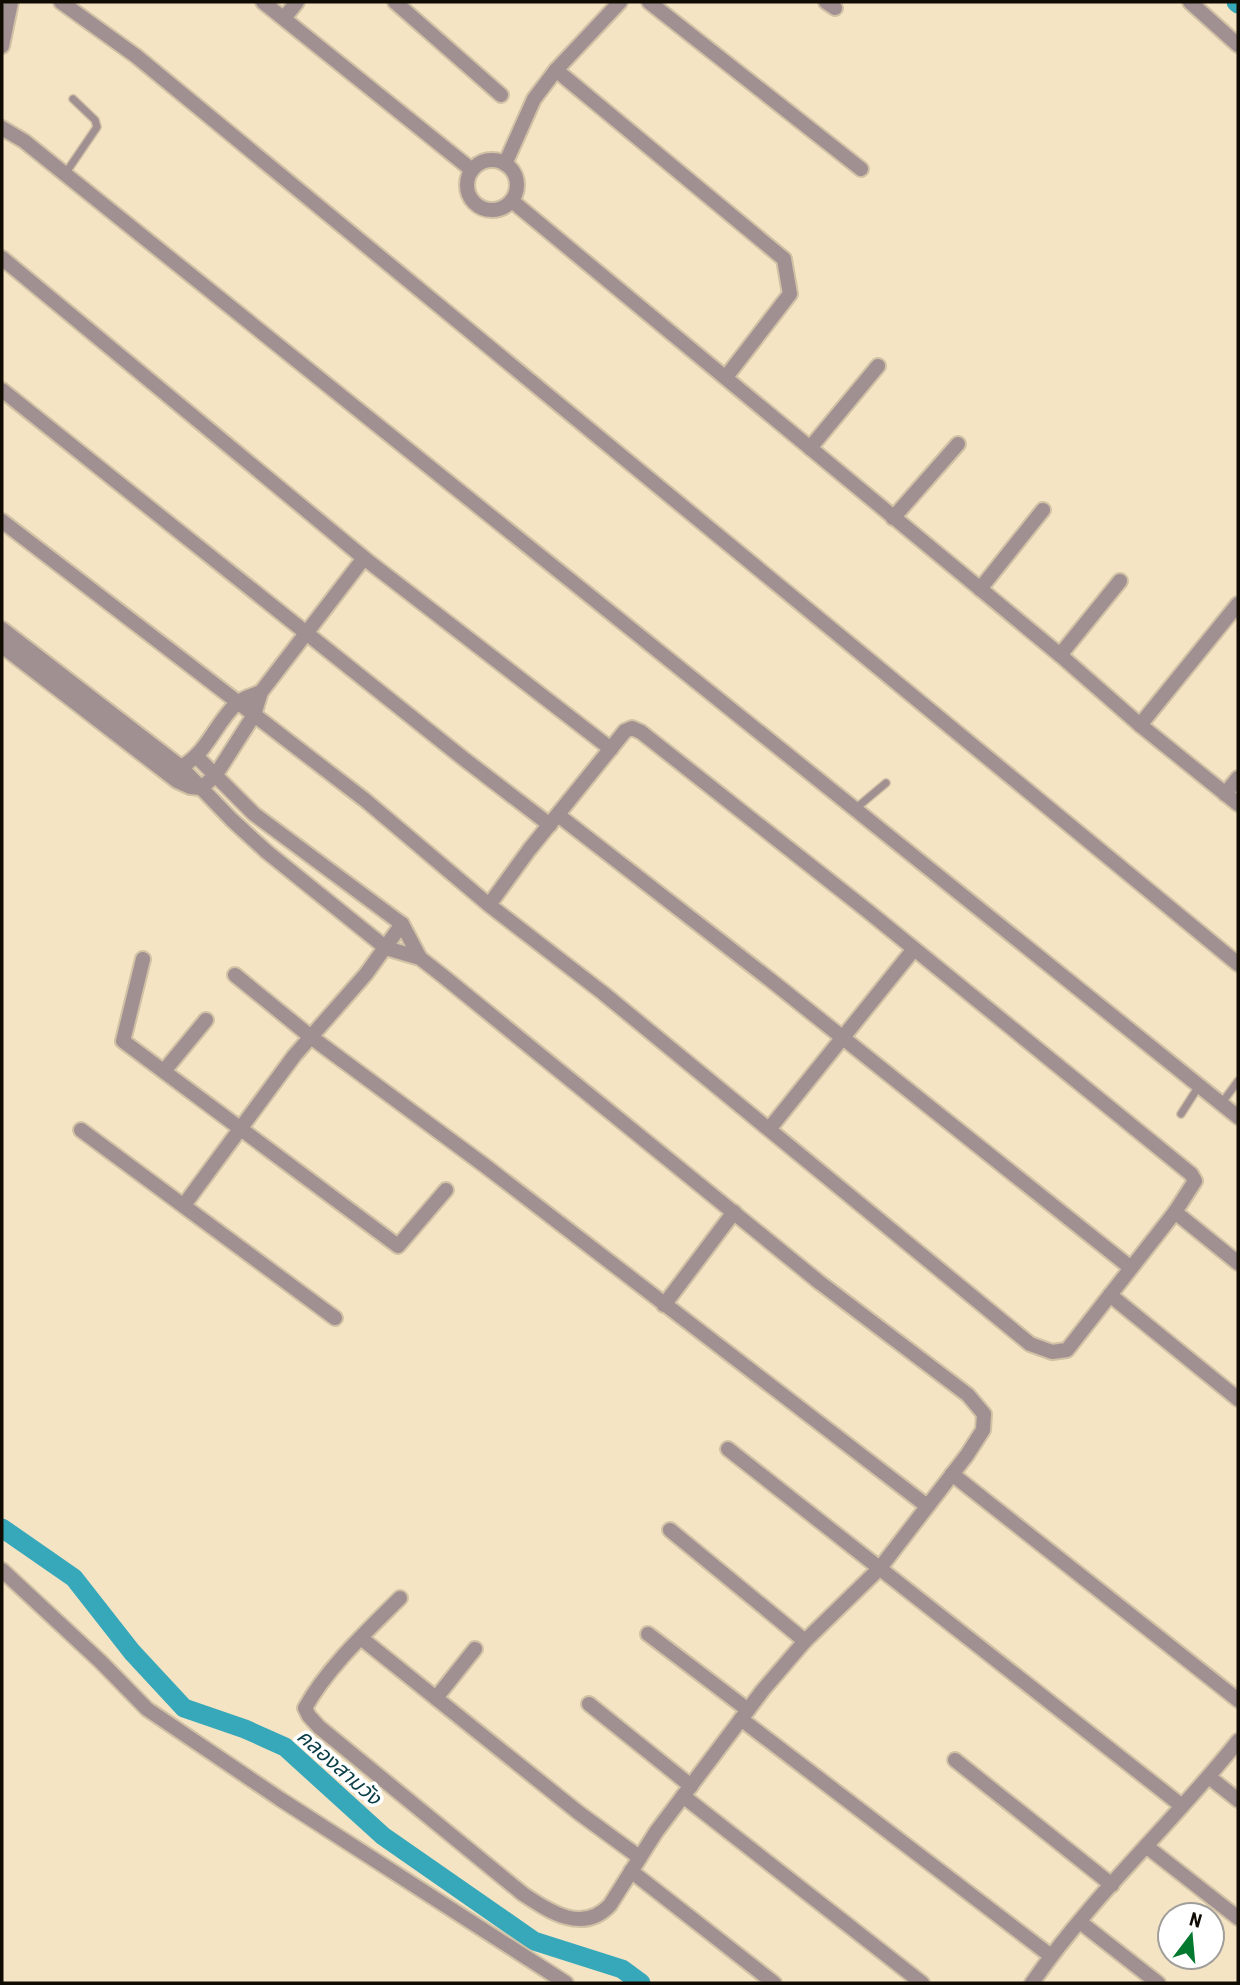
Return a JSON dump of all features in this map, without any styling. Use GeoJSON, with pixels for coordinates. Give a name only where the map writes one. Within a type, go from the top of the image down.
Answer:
{"type":"FeatureCollection","features":[{"type":"Feature","properties":{"kind":"street"},"geometry":{"type":"LineString","coordinates":[[2,46],[11,2]]}},
{"type":"Feature","properties":{"kind":"street"},"geometry":{"type":"LineString","coordinates":[[61,2],[147,65],[1238,964]]}},
{"type":"Feature","properties":{"kind":"street"},"geometry":{"type":"LineString","coordinates":[[263,2],[472,170]]}},
{"type":"Feature","properties":{"kind":"street"},"geometry":{"type":"LineString","coordinates":[[284,18],[297,2]]}},
{"type":"Feature","properties":{"kind":"street"},"geometry":{"type":"LineString","coordinates":[[395,2],[501,95]]}},
{"type":"Feature","properties":{"kind":"street"},"geometry":{"type":"LineString","coordinates":[[505,164],[534,99],[556,70],[620,2]]}},
{"type":"Feature","properties":{"kind":"street"},"geometry":{"type":"LineString","coordinates":[[649,2],[861,169]]}},
{"type":"Feature","properties":{"kind":"street"},"geometry":{"type":"LineString","coordinates":[[1190,2],[1238,46]]}},
{"type":"Feature","properties":{"kind":"street"},"geometry":{"type":"LineString","coordinates":[[556,70],[784,259],[790,293],[726,377]]}},
{"type":"Feature","properties":{"kind":"street"},"geometry":{"type":"LineString","coordinates":[[2,128],[65,174],[1238,1118]]}},
{"type":"Feature","properties":{"kind":"street"},"geometry":{"type":"LineString","coordinates":[[487,160],[505,164],[513,171],[517,181],[517,192],[512,201],[503,208],[492,211],[481,208],[472,201],[467,191],[467,180],[472,170],[487,160]]}},
{"type":"Feature","properties":{"kind":"street"},"geometry":{"type":"LineString","coordinates":[[512,201],[1238,804]]}},
{"type":"Feature","properties":{"kind":"street"},"geometry":{"type":"LineString","coordinates":[[2,258],[364,558],[611,750]]}},
{"type":"Feature","properties":{"kind":"street"},"geometry":{"type":"LineString","coordinates":[[810,447],[878,366]]}},
{"type":"Feature","properties":{"kind":"street"},"geometry":{"type":"LineString","coordinates":[[2,390],[306,633],[842,1037],[1131,1268]]}},
{"type":"Feature","properties":{"kind":"street"},"geometry":{"type":"LineString","coordinates":[[893,518],[958,444]]}},
{"type":"Feature","properties":{"kind":"street"},"geometry":{"type":"LineString","coordinates":[[980,589],[1043,510]]}},
{"type":"Feature","properties":{"kind":"street"},"geometry":{"type":"LineString","coordinates":[[2,521],[365,800],[489,905],[770,1128],[1030,1344],[1052,1352],[1067,1350],[1175,1212],[1195,1181],[1191,1174],[914,948],[641,732],[632,728],[625,732],[489,905]]}},
{"type":"Feature","properties":{"kind":"street"},"geometry":{"type":"LineString","coordinates":[[2,646],[177,782],[201,788],[215,776],[254,715],[261,692],[364,558]]}},
{"type":"Feature","properties":{"kind":"street"},"geometry":{"type":"LineString","coordinates":[[1060,655],[1120,581]]}},
{"type":"Feature","properties":{"kind":"street"},"geometry":{"type":"LineString","coordinates":[[1140,725],[1238,604]]}},
{"type":"Feature","properties":{"kind":"street"},"geometry":{"type":"LineString","coordinates":[[2,629],[181,767],[244,831],[386,948],[420,958],[819,1282],[968,1395],[984,1414],[983,1430],[953,1474],[880,1568],[806,1641],[745,1714],[639,1857],[602,1914],[570,1919],[551,1912],[523,1895],[309,1716],[305,1708],[312,1695],[400,1598]]}},
{"type":"Feature","properties":{"kind":"street"},"geometry":{"type":"LineString","coordinates":[[181,767],[196,756],[237,702],[261,692]]}},
{"type":"Feature","properties":{"kind":"street"},"geometry":{"type":"LineString","coordinates":[[196,756],[254,814],[402,924],[420,958]]}},
{"type":"Feature","properties":{"kind":"street"},"geometry":{"type":"LineString","coordinates":[[1225,794],[1238,778]]}},
{"type":"Feature","properties":{"kind":"street"},"geometry":{"type":"LineString","coordinates":[[244,831],[254,814]]}},
{"type":"Feature","properties":{"kind":"street"},"geometry":{"type":"LineString","coordinates":[[184,1205],[311,1037],[386,948],[402,924]]}},
{"type":"Feature","properties":{"kind":"street"},"geometry":{"type":"LineString","coordinates":[[770,1128],[914,948]]}},
{"type":"Feature","properties":{"kind":"street"},"geometry":{"type":"LineString","coordinates":[[144,959],[123,1041],[398,1246],[446,1190]]}},
{"type":"Feature","properties":{"kind":"street"},"geometry":{"type":"LineString","coordinates":[[235,975],[311,1037],[484,1165],[928,1506]]}},
{"type":"Feature","properties":{"kind":"street"},"geometry":{"type":"LineString","coordinates":[[164,1071],[206,1020]]}},
{"type":"Feature","properties":{"kind":"street"},"geometry":{"type":"LineString","coordinates":[[81,1130],[335,1318]]}},
{"type":"Feature","properties":{"kind":"street"},"geometry":{"type":"LineString","coordinates":[[664,1305],[734,1212]]}},
{"type":"Feature","properties":{"kind":"street"},"geometry":{"type":"LineString","coordinates":[[1175,1212],[1238,1263]]}},
{"type":"Feature","properties":{"kind":"street"},"geometry":{"type":"LineString","coordinates":[[1110,1295],[1238,1399]]}},
{"type":"Feature","properties":{"kind":"street"},"geometry":{"type":"LineString","coordinates":[[728,1449],[1182,1806]]}},
{"type":"Feature","properties":{"kind":"street"},"geometry":{"type":"LineString","coordinates":[[953,1474],[1238,1700]]}},
{"type":"Feature","properties":{"kind":"street"},"geometry":{"type":"LineString","coordinates":[[670,1530],[806,1641]]}},
{"type":"Feature","properties":{"kind":"street"},"geometry":{"type":"LineString","coordinates":[[2,1570],[148,1709],[280,1799],[566,1983]]}},
{"type":"Feature","properties":{"kind":"street"},"geometry":{"type":"LineString","coordinates":[[648,1634],[1051,1956]]}},
{"type":"Feature","properties":{"kind":"street"},"geometry":{"type":"LineString","coordinates":[[361,1638],[569,1805],[639,1857]]}},
{"type":"Feature","properties":{"kind":"street"},"geometry":{"type":"LineString","coordinates":[[436,1698],[475,1649]]}},
{"type":"Feature","properties":{"kind":"street"},"geometry":{"type":"LineString","coordinates":[[589,1704],[687,1791],[922,1983]]}},
{"type":"Feature","properties":{"kind":"street"},"geometry":{"type":"LineString","coordinates":[[1032,1983],[1051,1956],[1238,1741]]}},
{"type":"Feature","properties":{"kind":"street"},"geometry":{"type":"LineString","coordinates":[[955,1760],[1112,1885]]}},
{"type":"Feature","properties":{"kind":"street"},"geometry":{"type":"LineString","coordinates":[[1209,1777],[1238,1800]]}},
{"type":"Feature","properties":{"kind":"street"},"geometry":{"type":"LineString","coordinates":[[1146,1846],[1238,1918]]}},
{"type":"Feature","properties":{"kind":"street"},"geometry":{"type":"LineString","coordinates":[[631,1871],[774,1983]]}},
{"type":"Feature","properties":{"kind":"street"},"geometry":{"type":"LineString","coordinates":[[1080,1922],[1158,1983]]}},
{"type":"Feature","properties":{"kind":"lane"},"geometry":{"type":"LineString","coordinates":[[65,174],[97,127],[95,120],[73,99]]}},
{"type":"Feature","properties":{"kind":"lane"},"geometry":{"type":"LineString","coordinates":[[855,809],[886,783]]}},
{"type":"Feature","properties":{"kind":"lane"},"geometry":{"type":"LineString","coordinates":[[1221,1104],[1238,1081]]}},
{"type":"Feature","properties":{"kind":"lane"},"geometry":{"type":"LineString","coordinates":[[1181,1114],[1199,1086]]}},
{"type":"Feature","properties":{"kind":"waterway","name":"คลองสามวัง"},"geometry":{"type":"LineString","coordinates":[[2,1528],[74,1578],[132,1652],[184,1708],[245,1729],[285,1747],[383,1836],[534,1941],[622,1969],[641,1983]]}}]}
